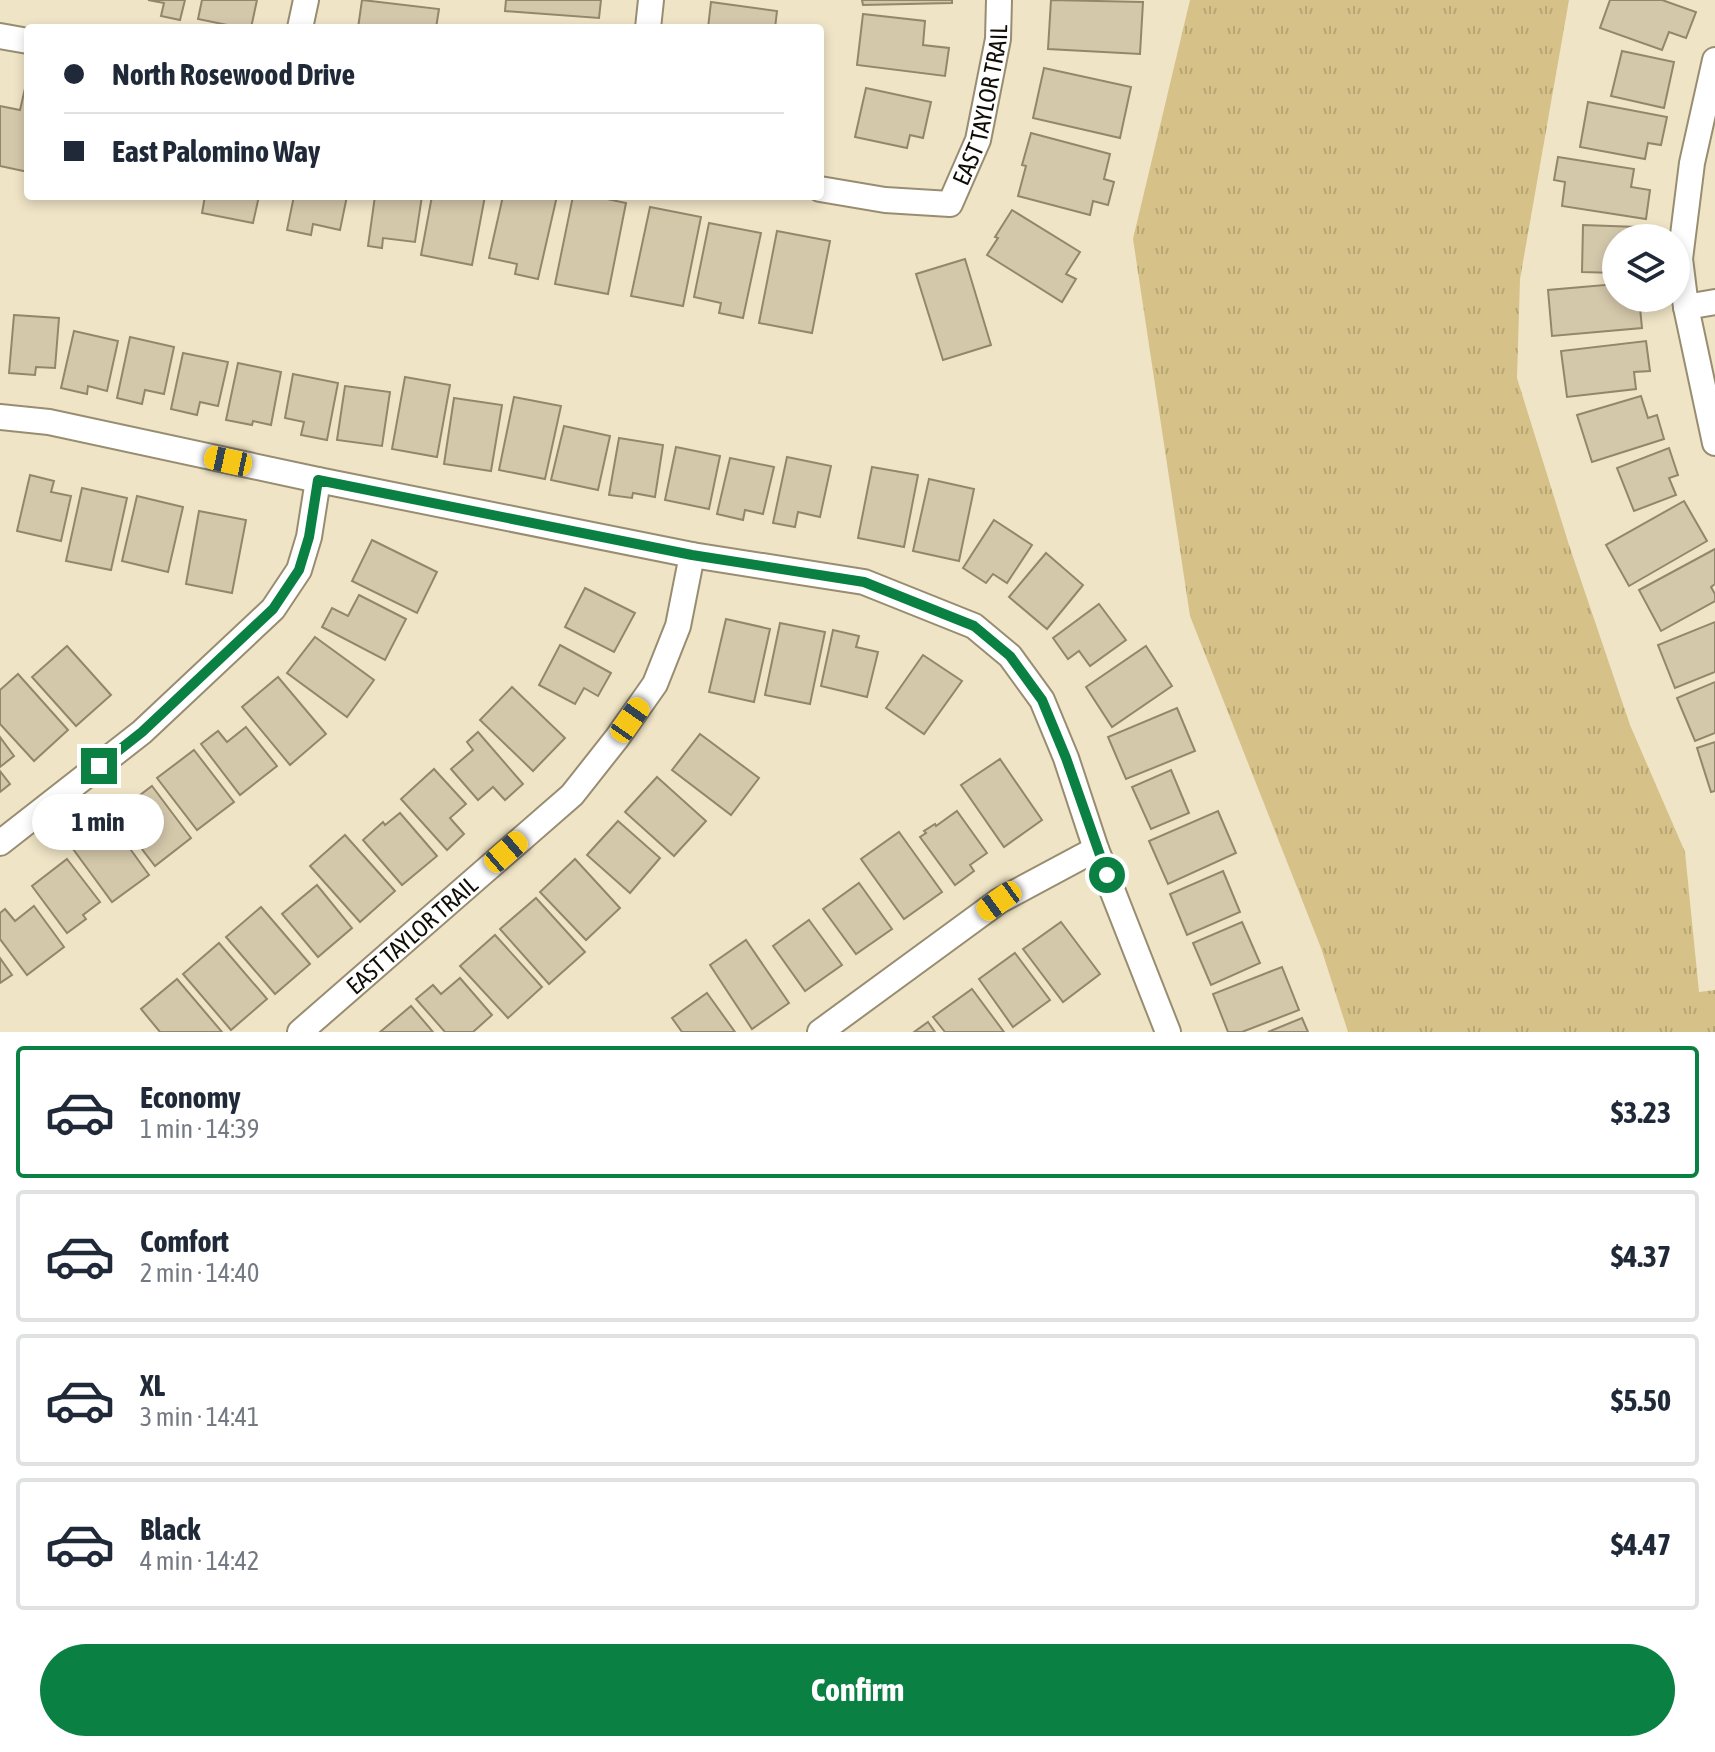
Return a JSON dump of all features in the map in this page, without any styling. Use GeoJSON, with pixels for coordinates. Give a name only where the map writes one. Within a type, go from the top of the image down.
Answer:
{"type":"FeatureCollection","features":[{"type":"Feature","properties":{"kind":"street"},"geometry":{"type":"LineString","coordinates":[[301,24],[306,0]]}},
{"type":"Feature","properties":{"kind":"street"},"geometry":{"type":"LineString","coordinates":[[648,24],[651,0]]}},
{"type":"Feature","properties":{"kind":"street","name":"EAST TAYLOR TRAIL"},"geometry":{"type":"LineString","coordinates":[[824,190],[885,200],[950,204],[978,140],[998,39],[999,0]]}},
{"type":"Feature","properties":{"kind":"street"},"geometry":{"type":"LineString","coordinates":[[0,36],[24,40]]}},
{"type":"Feature","properties":{"kind":"street"},"geometry":{"type":"LineString","coordinates":[[1684,224],[1692,163],[1715,60]]}},
{"type":"Feature","properties":{"kind":"street"},"geometry":{"type":"LineString","coordinates":[[1690,306],[1715,302]]}},
{"type":"Feature","properties":{"kind":"street"},"geometry":{"type":"LineString","coordinates":[[1687,312],[1715,443]]}},
{"type":"Feature","properties":{"kind":"street"},"geometry":{"type":"LineString","coordinates":[[0,417],[49,422],[692,555],[864,582],[974,626],[1010,656],[1042,700],[1168,1032]]}},
{"type":"Feature","properties":{"kind":"street"},"geometry":{"type":"LineString","coordinates":[[0,843],[142,732],[273,609],[299,570],[309,537],[318,480]]}},
{"type":"Feature","properties":{"kind":"street","name":"EAST TAYLOR TRAIL"},"geometry":{"type":"LineString","coordinates":[[300,1032],[572,795],[655,684],[678,626],[692,555]]}},
{"type":"Feature","properties":{"kind":"street"},"geometry":{"type":"LineString","coordinates":[[820,1032],[999,901],[1096,849]]}},
{"type":"Feature","properties":{"kind":"green space"},"geometry":{"type":"Polygon","coordinates":[[[1190,0],[1569,0],[1520,279],[1517,378],[1630,725],[1685,852],[1699,992],[1715,990],[1715,1032],[1348,1032],[1321,948],[1190,616],[1133,239],[1190,0]]]}},
{"type":"Feature","properties":{"kind":"building"},"geometry":{"type":"Polygon","coordinates":[[[148,0],[185,0],[180,20],[161,16],[164,3],[148,0]]]}},
{"type":"Feature","properties":{"kind":"building"},"geometry":{"type":"Polygon","coordinates":[[[202,0],[257,0],[252,24],[222,24],[198,19],[202,0]]]}},
{"type":"Feature","properties":{"kind":"building"},"geometry":{"type":"Polygon","coordinates":[[[362,0],[439,9],[437,24],[359,24],[362,0]]]}},
{"type":"Feature","properties":{"kind":"building"},"geometry":{"type":"Polygon","coordinates":[[[506,0],[601,0],[599,18],[505,11],[506,0]]]}},
{"type":"Feature","properties":{"kind":"building"},"geometry":{"type":"Polygon","coordinates":[[[862,0],[952,0],[952,3],[863,5],[862,0]]]}},
{"type":"Feature","properties":{"kind":"building"},"geometry":{"type":"Polygon","coordinates":[[[1051,0],[1143,2],[1140,54],[1048,49],[1051,0]]]}},
{"type":"Feature","properties":{"kind":"building"},"geometry":{"type":"Polygon","coordinates":[[[1610,0],[1662,0],[1696,12],[1686,38],[1669,32],[1662,50],[1600,28],[1610,0]]]}},
{"type":"Feature","properties":{"kind":"building"},"geometry":{"type":"Polygon","coordinates":[[[711,2],[777,11],[775,24],[708,24],[711,2]]]}},
{"type":"Feature","properties":{"kind":"building"},"geometry":{"type":"Polygon","coordinates":[[[863,14],[925,21],[923,45],[949,48],[945,76],[857,65],[863,14]]]}},
{"type":"Feature","properties":{"kind":"building"},"geometry":{"type":"Polygon","coordinates":[[[1622,51],[1674,62],[1664,108],[1611,96],[1622,51]]]}},
{"type":"Feature","properties":{"kind":"building"},"geometry":{"type":"Polygon","coordinates":[[[1044,68],[1131,87],[1120,138],[1033,118],[1044,68]]]}},
{"type":"Feature","properties":{"kind":"building"},"geometry":{"type":"Polygon","coordinates":[[[866,88],[931,102],[923,138],[910,135],[907,148],[855,137],[866,88]]]}},
{"type":"Feature","properties":{"kind":"building"},"geometry":{"type":"Polygon","coordinates":[[[24,93],[24,171],[0,166],[0,106],[20,110],[24,93]]]}},
{"type":"Feature","properties":{"kind":"building"},"geometry":{"type":"Polygon","coordinates":[[[1588,102],[1667,117],[1661,145],[1648,143],[1645,159],[1580,147],[1588,102]]]}},
{"type":"Feature","properties":{"kind":"building"},"geometry":{"type":"Polygon","coordinates":[[[1031,133],[1110,154],[1104,179],[1114,182],[1108,205],[1093,201],[1090,215],[1018,196],[1031,133]]]}},
{"type":"Feature","properties":{"kind":"building"},"geometry":{"type":"Polygon","coordinates":[[[1558,157],[1634,169],[1631,187],[1650,190],[1646,219],[1562,206],[1565,182],[1554,180],[1558,157]]]}},
{"type":"Feature","properties":{"kind":"building"},"geometry":{"type":"Polygon","coordinates":[[[204,200],[258,200],[253,223],[202,213],[204,200]]]}},
{"type":"Feature","properties":{"kind":"building"},"geometry":{"type":"Polygon","coordinates":[[[293,200],[346,200],[340,230],[313,224],[311,235],[287,230],[293,200]]]}},
{"type":"Feature","properties":{"kind":"building"},"geometry":{"type":"Polygon","coordinates":[[[374,200],[421,200],[415,242],[383,238],[382,248],[368,246],[374,200]]]}},
{"type":"Feature","properties":{"kind":"building"},"geometry":{"type":"Polygon","coordinates":[[[431,200],[484,200],[472,265],[421,255],[431,200]]]}},
{"type":"Feature","properties":{"kind":"building"},"geometry":{"type":"Polygon","coordinates":[[[502,200],[556,200],[538,279],[515,274],[517,264],[489,258],[502,200]]]}},
{"type":"Feature","properties":{"kind":"building"},"geometry":{"type":"Polygon","coordinates":[[[572,200],[626,203],[608,294],[555,284],[572,200]]]}},
{"type":"Feature","properties":{"kind":"building"},"geometry":{"type":"Polygon","coordinates":[[[650,207],[701,217],[683,306],[631,296],[650,207]]]}},
{"type":"Feature","properties":{"kind":"building"},"geometry":{"type":"Polygon","coordinates":[[[1012,210],[1080,252],[1066,274],[1076,279],[1062,302],[987,255],[1012,210]]]}},
{"type":"Feature","properties":{"kind":"building"},"geometry":{"type":"Polygon","coordinates":[[[709,223],[761,233],[743,318],[719,313],[721,303],[694,297],[709,223]]]}},
{"type":"Feature","properties":{"kind":"building"},"geometry":{"type":"Polygon","coordinates":[[[1583,225],[1602,226],[1602,273],[1582,272],[1583,225]]]}},
{"type":"Feature","properties":{"kind":"building"},"geometry":{"type":"Polygon","coordinates":[[[777,231],[830,241],[812,333],[759,323],[777,231]]]}},
{"type":"Feature","properties":{"kind":"building"},"geometry":{"type":"Polygon","coordinates":[[[965,259],[991,345],[943,360],[916,274],[965,259]]]}},
{"type":"Feature","properties":{"kind":"building"},"geometry":{"type":"Polygon","coordinates":[[[1602,285],[1602,312],[1640,312],[1642,328],[1552,336],[1548,290],[1602,285]]]}},
{"type":"Feature","properties":{"kind":"building"},"geometry":{"type":"Polygon","coordinates":[[[14,315],[59,318],[55,368],[36,367],[35,375],[9,373],[14,315]]]}},
{"type":"Feature","properties":{"kind":"building"},"geometry":{"type":"Polygon","coordinates":[[[74,331],[118,341],[107,391],[88,386],[87,394],[61,388],[74,331]]]}},
{"type":"Feature","properties":{"kind":"building"},"geometry":{"type":"Polygon","coordinates":[[[130,337],[174,347],[164,394],[145,390],[142,404],[117,398],[130,337]]]}},
{"type":"Feature","properties":{"kind":"building"},"geometry":{"type":"Polygon","coordinates":[[[1646,341],[1650,371],[1634,372],[1636,389],[1567,397],[1561,351],[1646,341]]]}},
{"type":"Feature","properties":{"kind":"building"},"geometry":{"type":"Polygon","coordinates":[[[183,353],[228,362],[218,406],[200,402],[197,415],[171,409],[183,353]]]}},
{"type":"Feature","properties":{"kind":"building"},"geometry":{"type":"Polygon","coordinates":[[[238,363],[281,372],[271,425],[226,420],[238,363]]]}},
{"type":"Feature","properties":{"kind":"building"},"geometry":{"type":"Polygon","coordinates":[[[293,374],[338,383],[327,440],[301,435],[304,422],[285,418],[293,374]]]}},
{"type":"Feature","properties":{"kind":"building"},"geometry":{"type":"Polygon","coordinates":[[[405,377],[450,385],[437,457],[392,449],[405,377]]]}},
{"type":"Feature","properties":{"kind":"building"},"geometry":{"type":"Polygon","coordinates":[[[345,386],[390,392],[382,446],[337,440],[345,386]]]}},
{"type":"Feature","properties":{"kind":"building"},"geometry":{"type":"Polygon","coordinates":[[[1641,396],[1648,418],[1657,415],[1664,439],[1592,462],[1577,415],[1641,396]]]}},
{"type":"Feature","properties":{"kind":"building"},"geometry":{"type":"Polygon","coordinates":[[[514,397],[561,406],[545,479],[499,470],[514,397]]]}},
{"type":"Feature","properties":{"kind":"building"},"geometry":{"type":"Polygon","coordinates":[[[454,398],[502,405],[491,471],[444,464],[454,398]]]}},
{"type":"Feature","properties":{"kind":"building"},"geometry":{"type":"Polygon","coordinates":[[[564,426],[610,436],[598,490],[551,480],[564,426]]]}},
{"type":"Feature","properties":{"kind":"building"},"geometry":{"type":"Polygon","coordinates":[[[619,438],[663,445],[655,497],[633,493],[632,498],[609,495],[619,438]]]}},
{"type":"Feature","properties":{"kind":"building"},"geometry":{"type":"Polygon","coordinates":[[[676,447],[720,456],[709,509],[665,500],[676,447]]]}},
{"type":"Feature","properties":{"kind":"building"},"geometry":{"type":"Polygon","coordinates":[[[1669,448],[1678,475],[1669,478],[1676,495],[1634,511],[1617,468],[1669,448]]]}},
{"type":"Feature","properties":{"kind":"building"},"geometry":{"type":"Polygon","coordinates":[[[787,457],[831,466],[820,517],[798,512],[795,527],[773,523],[787,457]]]}},
{"type":"Feature","properties":{"kind":"building"},"geometry":{"type":"Polygon","coordinates":[[[730,458],[774,467],[763,514],[745,510],[743,520],[717,514],[730,458]]]}},
{"type":"Feature","properties":{"kind":"building"},"geometry":{"type":"Polygon","coordinates":[[[872,467],[918,475],[904,547],[858,538],[872,467]]]}},
{"type":"Feature","properties":{"kind":"building"},"geometry":{"type":"Polygon","coordinates":[[[30,475],[54,481],[51,492],[71,496],[61,541],[17,531],[30,475]]]}},
{"type":"Feature","properties":{"kind":"building"},"geometry":{"type":"Polygon","coordinates":[[[929,479],[974,489],[959,561],[913,551],[929,479]]]}},
{"type":"Feature","properties":{"kind":"building"},"geometry":{"type":"Polygon","coordinates":[[[82,488],[127,498],[111,570],[66,561],[82,488]]]}},
{"type":"Feature","properties":{"kind":"building"},"geometry":{"type":"Polygon","coordinates":[[[137,496],[183,507],[168,572],[122,561],[137,496]]]}},
{"type":"Feature","properties":{"kind":"building"},"geometry":{"type":"Polygon","coordinates":[[[1684,501],[1707,541],[1629,586],[1606,545],[1684,501]]]}},
{"type":"Feature","properties":{"kind":"building"},"geometry":{"type":"Polygon","coordinates":[[[199,511],[246,520],[232,593],[186,584],[199,511]]]}},
{"type":"Feature","properties":{"kind":"building"},"geometry":{"type":"Polygon","coordinates":[[[994,520],[1032,545],[1007,583],[993,574],[986,583],[963,568],[994,520]]]}},
{"type":"Feature","properties":{"kind":"building"},"geometry":{"type":"Polygon","coordinates":[[[372,540],[437,572],[417,613],[352,581],[372,540]]]}},
{"type":"Feature","properties":{"kind":"building"},"geometry":{"type":"Polygon","coordinates":[[[1715,549],[1715,584],[1711,587],[1715,601],[1661,631],[1639,590],[1715,549]]]}},
{"type":"Feature","properties":{"kind":"building"},"geometry":{"type":"Polygon","coordinates":[[[1046,553],[1083,585],[1047,629],[1009,597],[1046,553]]]}},
{"type":"Feature","properties":{"kind":"building"},"geometry":{"type":"Polygon","coordinates":[[[585,588],[635,613],[614,652],[565,627],[585,588]]]}},
{"type":"Feature","properties":{"kind":"building"},"geometry":{"type":"Polygon","coordinates":[[[359,595],[406,619],[385,660],[322,627],[332,608],[348,616],[359,595]]]}},
{"type":"Feature","properties":{"kind":"building"},"geometry":{"type":"Polygon","coordinates":[[[1099,604],[1126,640],[1090,666],[1079,651],[1068,659],[1053,638],[1099,604]]]}},
{"type":"Feature","properties":{"kind":"building"},"geometry":{"type":"Polygon","coordinates":[[[726,619],[770,629],[754,702],[709,692],[726,619]]]}},
{"type":"Feature","properties":{"kind":"building"},"geometry":{"type":"Polygon","coordinates":[[[1715,622],[1715,672],[1675,688],[1658,645],[1715,622]]]}},
{"type":"Feature","properties":{"kind":"building"},"geometry":{"type":"Polygon","coordinates":[[[780,623],[825,632],[810,704],[765,695],[780,623]]]}},
{"type":"Feature","properties":{"kind":"building"},"geometry":{"type":"Polygon","coordinates":[[[833,630],[859,636],[856,647],[878,652],[867,697],[821,686],[833,630]]]}},
{"type":"Feature","properties":{"kind":"building"},"geometry":{"type":"Polygon","coordinates":[[[315,637],[374,680],[347,717],[287,673],[315,637]]]}},
{"type":"Feature","properties":{"kind":"building"},"geometry":{"type":"Polygon","coordinates":[[[560,645],[611,673],[598,696],[584,688],[575,704],[539,685],[560,645]]]}},
{"type":"Feature","properties":{"kind":"building"},"geometry":{"type":"Polygon","coordinates":[[[67,646],[111,695],[76,726],[32,677],[67,646]]]}},
{"type":"Feature","properties":{"kind":"building"},"geometry":{"type":"Polygon","coordinates":[[[1146,646],[1172,686],[1112,727],[1086,687],[1146,646]]]}},
{"type":"Feature","properties":{"kind":"building"},"geometry":{"type":"Polygon","coordinates":[[[923,655],[962,681],[924,734],[886,708],[923,655]]]}},
{"type":"Feature","properties":{"kind":"building"},"geometry":{"type":"Polygon","coordinates":[[[18,674],[68,730],[34,761],[0,724],[0,690],[18,674]]]}},
{"type":"Feature","properties":{"kind":"building"},"geometry":{"type":"Polygon","coordinates":[[[278,677],[326,734],[290,765],[242,707],[278,677]]]}},
{"type":"Feature","properties":{"kind":"building"},"geometry":{"type":"Polygon","coordinates":[[[1715,682],[1715,733],[1695,741],[1677,698],[1715,682]]]}},
{"type":"Feature","properties":{"kind":"building"},"geometry":{"type":"Polygon","coordinates":[[[512,687],[565,738],[533,771],[480,720],[512,687]]]}},
{"type":"Feature","properties":{"kind":"building"},"geometry":{"type":"Polygon","coordinates":[[[1177,708],[1195,751],[1126,779],[1108,737],[1177,708]]]}},
{"type":"Feature","properties":{"kind":"building"},"geometry":{"type":"Polygon","coordinates":[[[246,727],[277,766],[240,795],[201,744],[218,731],[227,742],[246,727]]]}},
{"type":"Feature","properties":{"kind":"building"},"geometry":{"type":"Polygon","coordinates":[[[478,732],[523,784],[505,800],[493,787],[478,800],[451,769],[473,750],[467,742],[478,732]]]}},
{"type":"Feature","properties":{"kind":"building"},"geometry":{"type":"Polygon","coordinates":[[[700,734],[759,778],[731,815],[672,770],[700,734]]]}},
{"type":"Feature","properties":{"kind":"building"},"geometry":{"type":"Polygon","coordinates":[[[0,737],[14,756],[0,767],[0,737]]]}},
{"type":"Feature","properties":{"kind":"building"},"geometry":{"type":"Polygon","coordinates":[[[1715,742],[1715,791],[1711,792],[1697,748],[1715,742]]]}},
{"type":"Feature","properties":{"kind":"building"},"geometry":{"type":"Polygon","coordinates":[[[194,750],[234,802],[197,830],[157,778],[194,750]]]}},
{"type":"Feature","properties":{"kind":"building"},"geometry":{"type":"Polygon","coordinates":[[[1000,759],[1042,820],[1004,847],[961,785],[1000,759]]]}},
{"type":"Feature","properties":{"kind":"building"},"geometry":{"type":"Polygon","coordinates":[[[434,769],[466,804],[450,818],[464,834],[447,850],[401,799],[434,769]]]}},
{"type":"Feature","properties":{"kind":"building"},"geometry":{"type":"Polygon","coordinates":[[[1171,770],[1189,813],[1151,829],[1132,787],[1171,770]]]}},
{"type":"Feature","properties":{"kind":"building"},"geometry":{"type":"Polygon","coordinates":[[[0,771],[10,784],[0,792],[0,771]]]}},
{"type":"Feature","properties":{"kind":"building"},"geometry":{"type":"Polygon","coordinates":[[[657,777],[706,821],[674,856],[625,812],[657,777]]]}},
{"type":"Feature","properties":{"kind":"building"},"geometry":{"type":"Polygon","coordinates":[[[152,786],[191,838],[155,866],[115,814],[152,786]]]}},
{"type":"Feature","properties":{"kind":"building"},"geometry":{"type":"Polygon","coordinates":[[[957,811],[987,853],[970,865],[974,871],[955,885],[920,837],[926,833],[924,831],[957,811]]]}},
{"type":"Feature","properties":{"kind":"building"},"geometry":{"type":"Polygon","coordinates":[[[1218,811],[1236,853],[1168,884],[1149,841],[1218,811]]]}},
{"type":"Feature","properties":{"kind":"building"},"geometry":{"type":"Polygon","coordinates":[[[400,813],[437,856],[402,885],[363,840],[383,822],[385,825],[400,813]]]}},
{"type":"Feature","properties":{"kind":"building"},"geometry":{"type":"Polygon","coordinates":[[[110,821],[149,875],[112,902],[73,849],[110,821]]]}},
{"type":"Feature","properties":{"kind":"building"},"geometry":{"type":"Polygon","coordinates":[[[618,821],[660,858],[630,893],[587,855],[618,821]]]}},
{"type":"Feature","properties":{"kind":"building"},"geometry":{"type":"Polygon","coordinates":[[[899,832],[942,892],[904,919],[861,859],[899,832]]]}},
{"type":"Feature","properties":{"kind":"building"},"geometry":{"type":"Polygon","coordinates":[[[345,835],[395,891],[360,922],[310,866],[345,835]]]}},
{"type":"Feature","properties":{"kind":"building"},"geometry":{"type":"Polygon","coordinates":[[[67,859],[100,902],[83,915],[86,919],[67,933],[32,886],[67,859]]]}},
{"type":"Feature","properties":{"kind":"building"},"geometry":{"type":"Polygon","coordinates":[[[575,859],[620,908],[586,940],[540,892],[575,859]]]}},
{"type":"Feature","properties":{"kind":"building"},"geometry":{"type":"Polygon","coordinates":[[[1223,871],[1240,912],[1187,935],[1170,894],[1223,871]]]}},
{"type":"Feature","properties":{"kind":"building"},"geometry":{"type":"Polygon","coordinates":[[[859,883],[892,929],[856,954],[823,909],[859,883]]]}},
{"type":"Feature","properties":{"kind":"building"},"geometry":{"type":"Polygon","coordinates":[[[317,885],[352,928],[318,957],[282,914],[317,885]]]}},
{"type":"Feature","properties":{"kind":"building"},"geometry":{"type":"Polygon","coordinates":[[[536,898],[585,952],[549,984],[500,929],[536,898]]]}},
{"type":"Feature","properties":{"kind":"building"},"geometry":{"type":"Polygon","coordinates":[[[34,906],[64,947],[27,975],[0,939],[0,913],[5,909],[15,921],[34,906]]]}},
{"type":"Feature","properties":{"kind":"building"},"geometry":{"type":"Polygon","coordinates":[[[261,907],[310,964],[275,994],[226,937],[261,907]]]}},
{"type":"Feature","properties":{"kind":"building"},"geometry":{"type":"Polygon","coordinates":[[[809,920],[842,965],[805,991],[773,946],[809,920]]]}},
{"type":"Feature","properties":{"kind":"building"},"geometry":{"type":"Polygon","coordinates":[[[1061,922],[1100,974],[1063,1002],[1023,949],[1061,922]]]}},
{"type":"Feature","properties":{"kind":"building"},"geometry":{"type":"Polygon","coordinates":[[[1242,922],[1260,963],[1211,985],[1193,943],[1242,922]]]}},
{"type":"Feature","properties":{"kind":"building"},"geometry":{"type":"Polygon","coordinates":[[[495,935],[542,987],[508,1018],[460,966],[495,935]]]}},
{"type":"Feature","properties":{"kind":"building"},"geometry":{"type":"Polygon","coordinates":[[[746,940],[789,1003],[752,1029],[710,965],[746,940]]]}},
{"type":"Feature","properties":{"kind":"building"},"geometry":{"type":"Polygon","coordinates":[[[219,943],[267,999],[231,1030],[183,974],[219,943]]]}},
{"type":"Feature","properties":{"kind":"building"},"geometry":{"type":"Polygon","coordinates":[[[1015,953],[1050,1000],[1013,1027],[979,979],[1015,953]]]}},
{"type":"Feature","properties":{"kind":"building"},"geometry":{"type":"Polygon","coordinates":[[[0,958],[12,975],[0,983],[0,958]]]}},
{"type":"Feature","properties":{"kind":"building"},"geometry":{"type":"Polygon","coordinates":[[[1282,967],[1299,1010],[1242,1032],[1228,1032],[1213,994],[1282,967]]]}},
{"type":"Feature","properties":{"kind":"building"},"geometry":{"type":"Polygon","coordinates":[[[460,978],[492,1015],[473,1032],[445,1032],[416,999],[433,985],[441,994],[460,978]]]}},
{"type":"Feature","properties":{"kind":"building"},"geometry":{"type":"Polygon","coordinates":[[[177,979],[222,1032],[160,1032],[141,1009],[177,979]]]}},
{"type":"Feature","properties":{"kind":"building"},"geometry":{"type":"Polygon","coordinates":[[[972,989],[1004,1032],[945,1032],[933,1017],[972,989]]]}},
{"type":"Feature","properties":{"kind":"building"},"geometry":{"type":"Polygon","coordinates":[[[707,993],[735,1032],[682,1032],[672,1018],[707,993]]]}},
{"type":"Feature","properties":{"kind":"building"},"geometry":{"type":"Polygon","coordinates":[[[411,1006],[433,1032],[380,1032],[411,1006]]]}},
{"type":"Feature","properties":{"kind":"building"},"geometry":{"type":"Polygon","coordinates":[[[1302,1018],[1308,1032],[1268,1032],[1302,1018]]]}},
{"type":"Feature","properties":{"kind":"building"},"geometry":{"type":"Polygon","coordinates":[[[928,1022],[935,1032],[914,1032],[928,1022]]]}},
{"type":"Feature","properties":{"kind":"route"},"geometry":{"type":"LineString","coordinates":[[99,766],[142,732],[273,609],[299,570],[309,537],[318,480],[692,555],[864,582],[974,626],[1010,656],[1042,700],[1107,875]]}}]}
